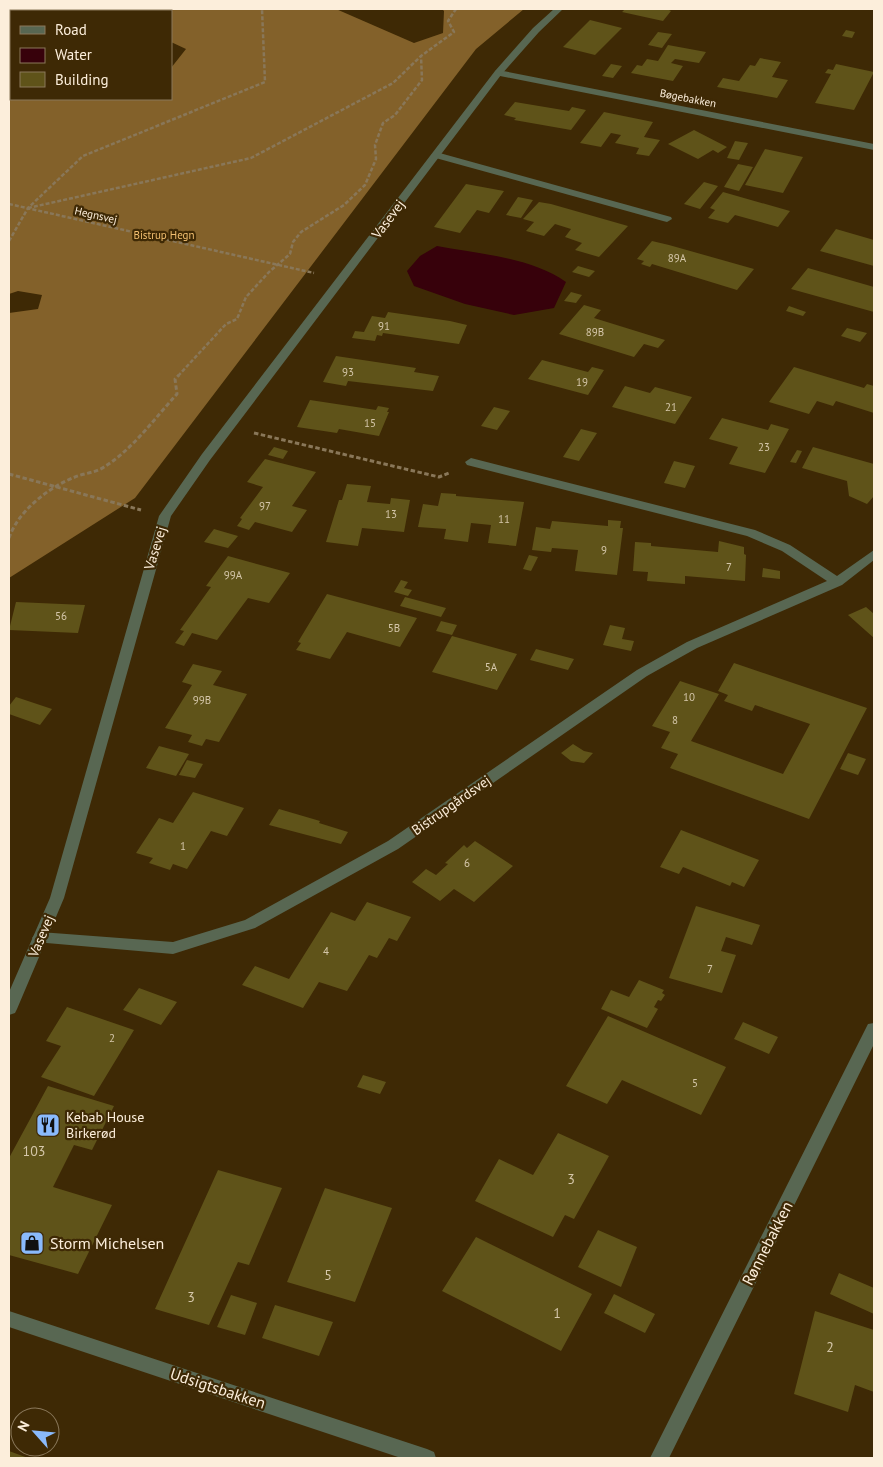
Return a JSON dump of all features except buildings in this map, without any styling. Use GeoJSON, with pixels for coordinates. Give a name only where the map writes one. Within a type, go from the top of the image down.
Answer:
{"type":"FeatureCollection","features":[{"type":"Feature","properties":{"kind":"street","name":"Vasevej"},"geometry":{"type":"LineString","coordinates":[[9,1009],[57,898],[165,516],[229,428],[498,73],[536,30],[559,9]]}},
{"type":"Feature","properties":{"kind":"street","name":"Bøgebakken"},"geometry":{"type":"LineString","coordinates":[[498,73],[874,148]]}},
{"type":"Feature","properties":{"kind":"street"},"geometry":{"type":"LineString","coordinates":[[436,155],[668,219]]}},
{"type":"Feature","properties":{"kind":"street"},"geometry":{"type":"LineString","coordinates":[[471,462],[751,533],[786,548],[837,582]]}},
{"type":"Feature","properties":{"kind":"street","name":"Bistrupgårdsvej"},"geometry":{"type":"LineString","coordinates":[[40,938],[172,948],[250,924],[393,845],[642,673],[692,645],[837,582],[874,554]]}},
{"type":"Feature","properties":{"kind":"street","name":"Rønnebakken"},"geometry":{"type":"LineString","coordinates":[[660,1458],[874,1029]]}},
{"type":"Feature","properties":{"kind":"street","name":"Udsigtsbakken"},"geometry":{"type":"LineString","coordinates":[[9,1319],[427,1458]]}},
{"type":"Feature","properties":{"kind":"path"},"geometry":{"type":"LineString","coordinates":[[9,241],[28,208],[83,156],[265,82],[262,9]]}},
{"type":"Feature","properties":{"kind":"path"},"geometry":{"type":"LineString","coordinates":[[28,208],[251,158],[393,83],[421,56],[454,32],[448,21],[456,9]]}},
{"type":"Feature","properties":{"kind":"path"},"geometry":{"type":"LineString","coordinates":[[9,538],[13,526],[45,493],[74,477],[103,468],[130,445],[177,394],[175,379],[226,324],[237,320],[246,297],[290,254],[294,242],[301,232],[344,205],[365,185],[376,159],[374,145],[383,123],[395,115],[422,80],[421,56]]}},
{"type":"Feature","properties":{"kind":"path","name":"Hegnsvej"},"geometry":{"type":"LineString","coordinates":[[9,204],[342,280]]}},
{"type":"Feature","properties":{"kind":"path"},"geometry":{"type":"LineString","coordinates":[[229,428],[439,478],[471,462]]}},
{"type":"Feature","properties":{"kind":"path"},"geometry":{"type":"LineString","coordinates":[[9,474],[165,516]]}},
{"type":"Feature","properties":{"kind":"green space","name":"Bistrup Hegn"},"geometry":{"type":"Polygon","coordinates":[[[336,9],[414,43],[443,33],[444,11],[442,9],[524,9],[476,49],[135,498],[9,578],[9,313],[38,309],[42,295],[18,291],[9,294],[9,43],[10,100],[172,100],[172,67],[186,49],[172,42],[172,10],[94,10],[336,9]]]}},
{"type":"Feature","properties":{"kind":"water"},"geometry":{"type":"Polygon","coordinates":[[[437,246],[521,262],[537,267],[566,282],[554,308],[514,315],[465,304],[414,286],[407,271],[420,256],[437,246]]]}},
{"type":"Feature","properties":{"kind":"place","name":"Kebab House Birkerød"},"geometry":{"type":"Point","coordinates":[48,1125]}},
{"type":"Feature","properties":{"kind":"place","name":"Storm Michelsen"},"geometry":{"type":"Point","coordinates":[32,1243]}}]}
